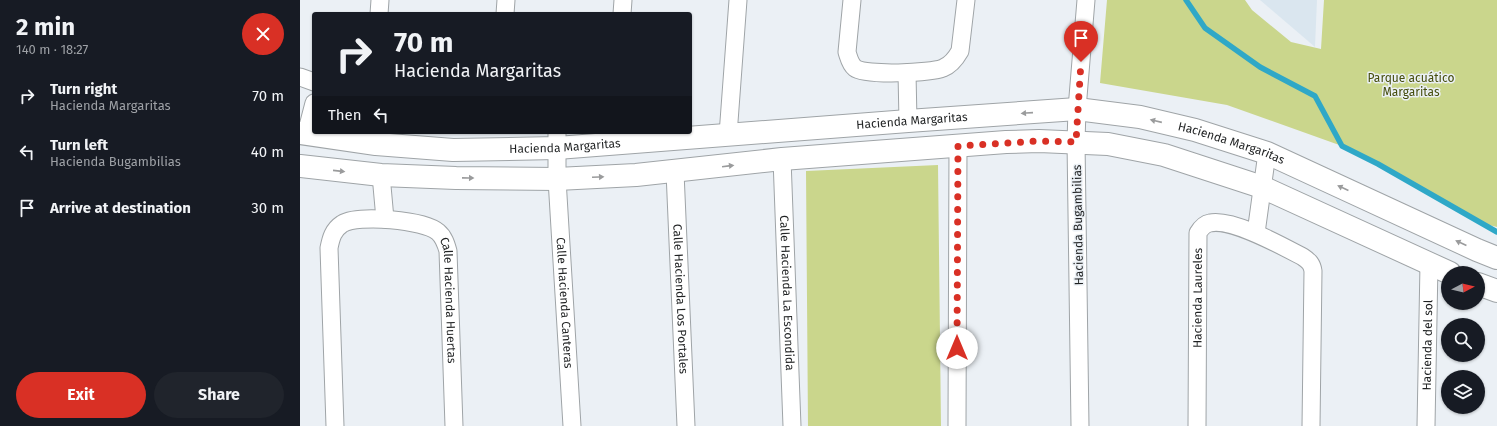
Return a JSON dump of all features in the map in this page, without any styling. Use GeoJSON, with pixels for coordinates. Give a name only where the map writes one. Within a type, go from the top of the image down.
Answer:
{"type":"FeatureCollection","features":[{"type":"Feature","properties":{"kind":"street"},"geometry":{"type":"LineString","coordinates":[[379,12],[380,0]]}},
{"type":"Feature","properties":{"kind":"street"},"geometry":{"type":"LineString","coordinates":[[505,12],[506,0]]}},
{"type":"Feature","properties":{"kind":"street"},"geometry":{"type":"LineString","coordinates":[[622,12],[623,0]]}},
{"type":"Feature","properties":{"kind":"street"},"geometry":{"type":"LineString","coordinates":[[728,135],[738,0]]}},
{"type":"Feature","properties":{"kind":"street"},"geometry":{"type":"LineString","coordinates":[[852,0],[848,52],[849,60],[853,66],[860,71],[907,73],[943,68],[956,58],[960,51],[966,0]]}},
{"type":"Feature","properties":{"kind":"street","name":"Hacienda Bugambilias"},"geometry":{"type":"LineString","coordinates":[[1080,426],[1076,142],[1086,0]]}},
{"type":"Feature","properties":{"kind":"street"},"geometry":{"type":"LineString","coordinates":[[907,73],[908,121]]}},
{"type":"Feature","properties":{"kind":"street"},"geometry":{"type":"LineString","coordinates":[[300,77],[312,81]]}},
{"type":"Feature","properties":{"kind":"street"},"geometry":{"type":"LineString","coordinates":[[303,134],[312,109]]}},
{"type":"Feature","properties":{"kind":"street","name":"Hacienda Margaritas"},"geometry":{"type":"LineString","coordinates":[[303,134],[388,139],[453,150],[557,140],[728,135],[1078,109],[1140,117],[1195,130],[1267,153],[1470,247],[1497,258]]}},
{"type":"Feature","properties":{"kind":"street","name":"Calle Hacienda Canteras"},"geometry":{"type":"LineString","coordinates":[[557,140],[557,179],[572,426]]}},
{"type":"Feature","properties":{"kind":"street"},"geometry":{"type":"LineString","coordinates":[[300,166],[381,175],[456,178],[557,179],[675,172],[782,159],[958,146],[1039,141],[1108,144],[1164,155],[1262,187],[1441,269]]}},
{"type":"Feature","properties":{"kind":"street"},"geometry":{"type":"LineString","coordinates":[[957,426],[958,146]]}},
{"type":"Feature","properties":{"kind":"street"},"geometry":{"type":"LineString","coordinates":[[1256,233],[1267,153]]}},
{"type":"Feature","properties":{"kind":"street","name":"Calle Hacienda La Escondida"},"geometry":{"type":"LineString","coordinates":[[782,159],[792,426]]}},
{"type":"Feature","properties":{"kind":"street","name":"Calle Hacienda Los Portales"},"geometry":{"type":"LineString","coordinates":[[675,172],[686,426]]}},
{"type":"Feature","properties":{"kind":"street"},"geometry":{"type":"LineString","coordinates":[[381,175],[385,219]]}},
{"type":"Feature","properties":{"kind":"street","name":"Calle Hacienda Huertas"},"geometry":{"type":"LineString","coordinates":[[335,426],[329,248],[333,234],[346,222],[350,220],[385,219],[428,226],[439,232],[447,246],[454,426]]}},
{"type":"Feature","properties":{"kind":"street","name":"Hacienda Laureles"},"geometry":{"type":"LineString","coordinates":[[1197,426],[1198,233],[1202,226],[1208,223],[1216,222],[1256,233],[1303,257],[1310,262],[1312,266],[1314,271],[1311,426]]}},
{"type":"Feature","properties":{"kind":"street","name":"Hacienda del sol"},"geometry":{"type":"LineString","coordinates":[[1426,426],[1429,264]]}},
{"type":"Feature","properties":{"kind":"street"},"geometry":{"type":"LineString","coordinates":[[1485,287],[1497,291]]}},
{"type":"Feature","properties":{"kind":"shaded area"},"geometry":{"type":"Polygon","coordinates":[[[1260,0],[1317,0],[1315,47],[1260,0]]]}},
{"type":"Feature","properties":{"kind":"green space","name":"Parque acuático Margaritas"},"geometry":{"type":"Polygon","coordinates":[[[1107,0],[1245,0],[1252,10],[1291,42],[1321,49],[1324,0],[1497,0],[1497,227],[1481,223],[1378,164],[1342,146],[1227,105],[1100,83],[1107,0]]]}},
{"type":"Feature","properties":{"kind":"green space"},"geometry":{"type":"Polygon","coordinates":[[[938,165],[941,426],[808,426],[806,171],[938,165]]]}},
{"type":"Feature","properties":{"kind":"waterway"},"geometry":{"type":"LineString","coordinates":[[1186,0],[1205,28],[1260,67],[1315,96],[1342,146],[1378,164],[1497,232]]}},
{"type":"Feature","properties":{"kind":"route"},"geometry":{"type":"LineString","coordinates":[[957,348],[958,146],[1006,142],[1076,142],[1081,62]]}}]}
